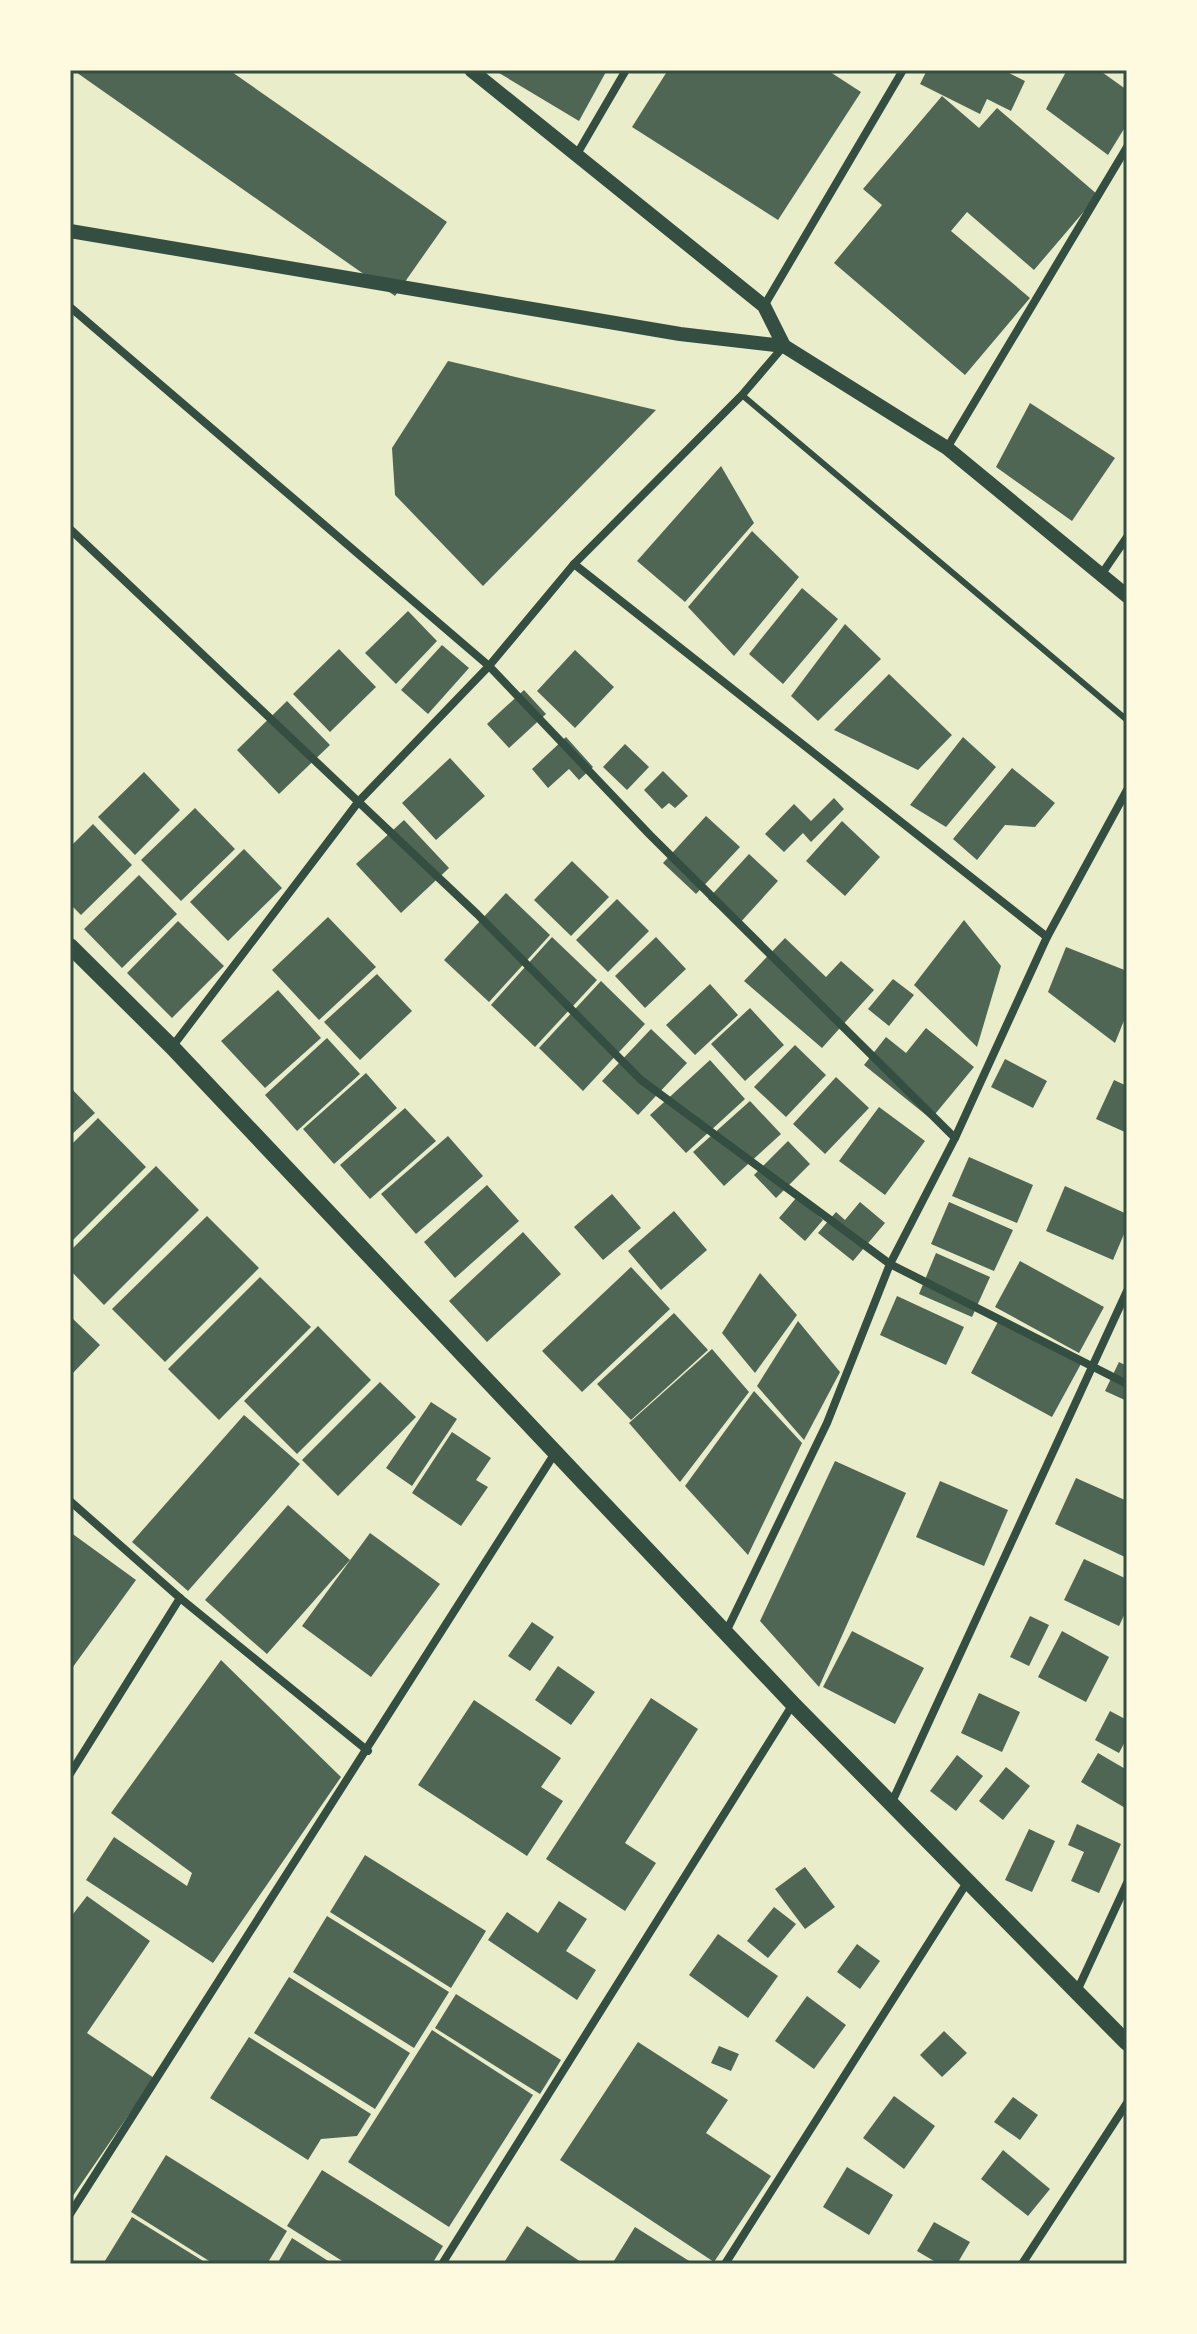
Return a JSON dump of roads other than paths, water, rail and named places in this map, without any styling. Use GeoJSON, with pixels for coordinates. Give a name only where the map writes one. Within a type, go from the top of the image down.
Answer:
{"type":"FeatureCollection","features":[{"type":"Feature","properties":{"kind":"main road"},"geometry":{"type":"LineString","coordinates":[[70,946],[172,1047],[793,1704],[1127,2043]]}},
{"type":"Feature","properties":{"kind":"street"},"geometry":{"type":"LineString","coordinates":[[471,70],[764,306],[784,346]]}},
{"type":"Feature","properties":{"kind":"street"},"geometry":{"type":"LineString","coordinates":[[577,154],[626,70]]}},
{"type":"Feature","properties":{"kind":"street"},"geometry":{"type":"LineString","coordinates":[[764,306],[903,70]]}},
{"type":"Feature","properties":{"kind":"street"},"geometry":{"type":"LineString","coordinates":[[947,448],[1127,147]]}},
{"type":"Feature","properties":{"kind":"street"},"geometry":{"type":"LineString","coordinates":[[70,231],[680,334],[784,346],[947,448],[1127,596]]}},
{"type":"Feature","properties":{"kind":"street"},"geometry":{"type":"LineString","coordinates":[[70,307],[489,666],[650,835],[955,1138]]}},
{"type":"Feature","properties":{"kind":"street"},"geometry":{"type":"LineString","coordinates":[[172,1047],[359,801],[489,666],[574,564],[742,395],[784,346]]}},
{"type":"Feature","properties":{"kind":"street"},"geometry":{"type":"LineString","coordinates":[[70,529],[359,801],[641,1080],[890,1264],[1127,1384]]}},
{"type":"Feature","properties":{"kind":"street"},"geometry":{"type":"LineString","coordinates":[[1101,575],[1127,537]]}},
{"type":"Feature","properties":{"kind":"street"},"geometry":{"type":"LineString","coordinates":[[574,564],[1047,937]]}},
{"type":"Feature","properties":{"kind":"street"},"geometry":{"type":"LineString","coordinates":[[726,1632],[827,1423],[890,1264],[955,1138],[1047,937],[1127,790]]}},
{"type":"Feature","properties":{"kind":"street"},"geometry":{"type":"LineString","coordinates":[[892,1802],[1127,1291]]}},
{"type":"Feature","properties":{"kind":"street"},"geometry":{"type":"LineString","coordinates":[[70,2214],[368,1751],[555,1453]]}},
{"type":"Feature","properties":{"kind":"street"},"geometry":{"type":"LineString","coordinates":[[70,1501],[180,1598],[368,1751]]}},
{"type":"Feature","properties":{"kind":"street"},"geometry":{"type":"LineString","coordinates":[[70,1774],[180,1598]]}},
{"type":"Feature","properties":{"kind":"street"},"geometry":{"type":"LineString","coordinates":[[442,2264],[793,1704]]}},
{"type":"Feature","properties":{"kind":"street"},"geometry":{"type":"LineString","coordinates":[[725,2264],[969,1880]]}},
{"type":"Feature","properties":{"kind":"street"},"geometry":{"type":"LineString","coordinates":[[1077,1992],[1127,1883]]}},
{"type":"Feature","properties":{"kind":"street"},"geometry":{"type":"LineString","coordinates":[[1022,2264],[1127,2103]]}},
{"type":"Feature","properties":{"kind":"lane"},"geometry":{"type":"LineString","coordinates":[[742,395],[1127,720]]}}]}
